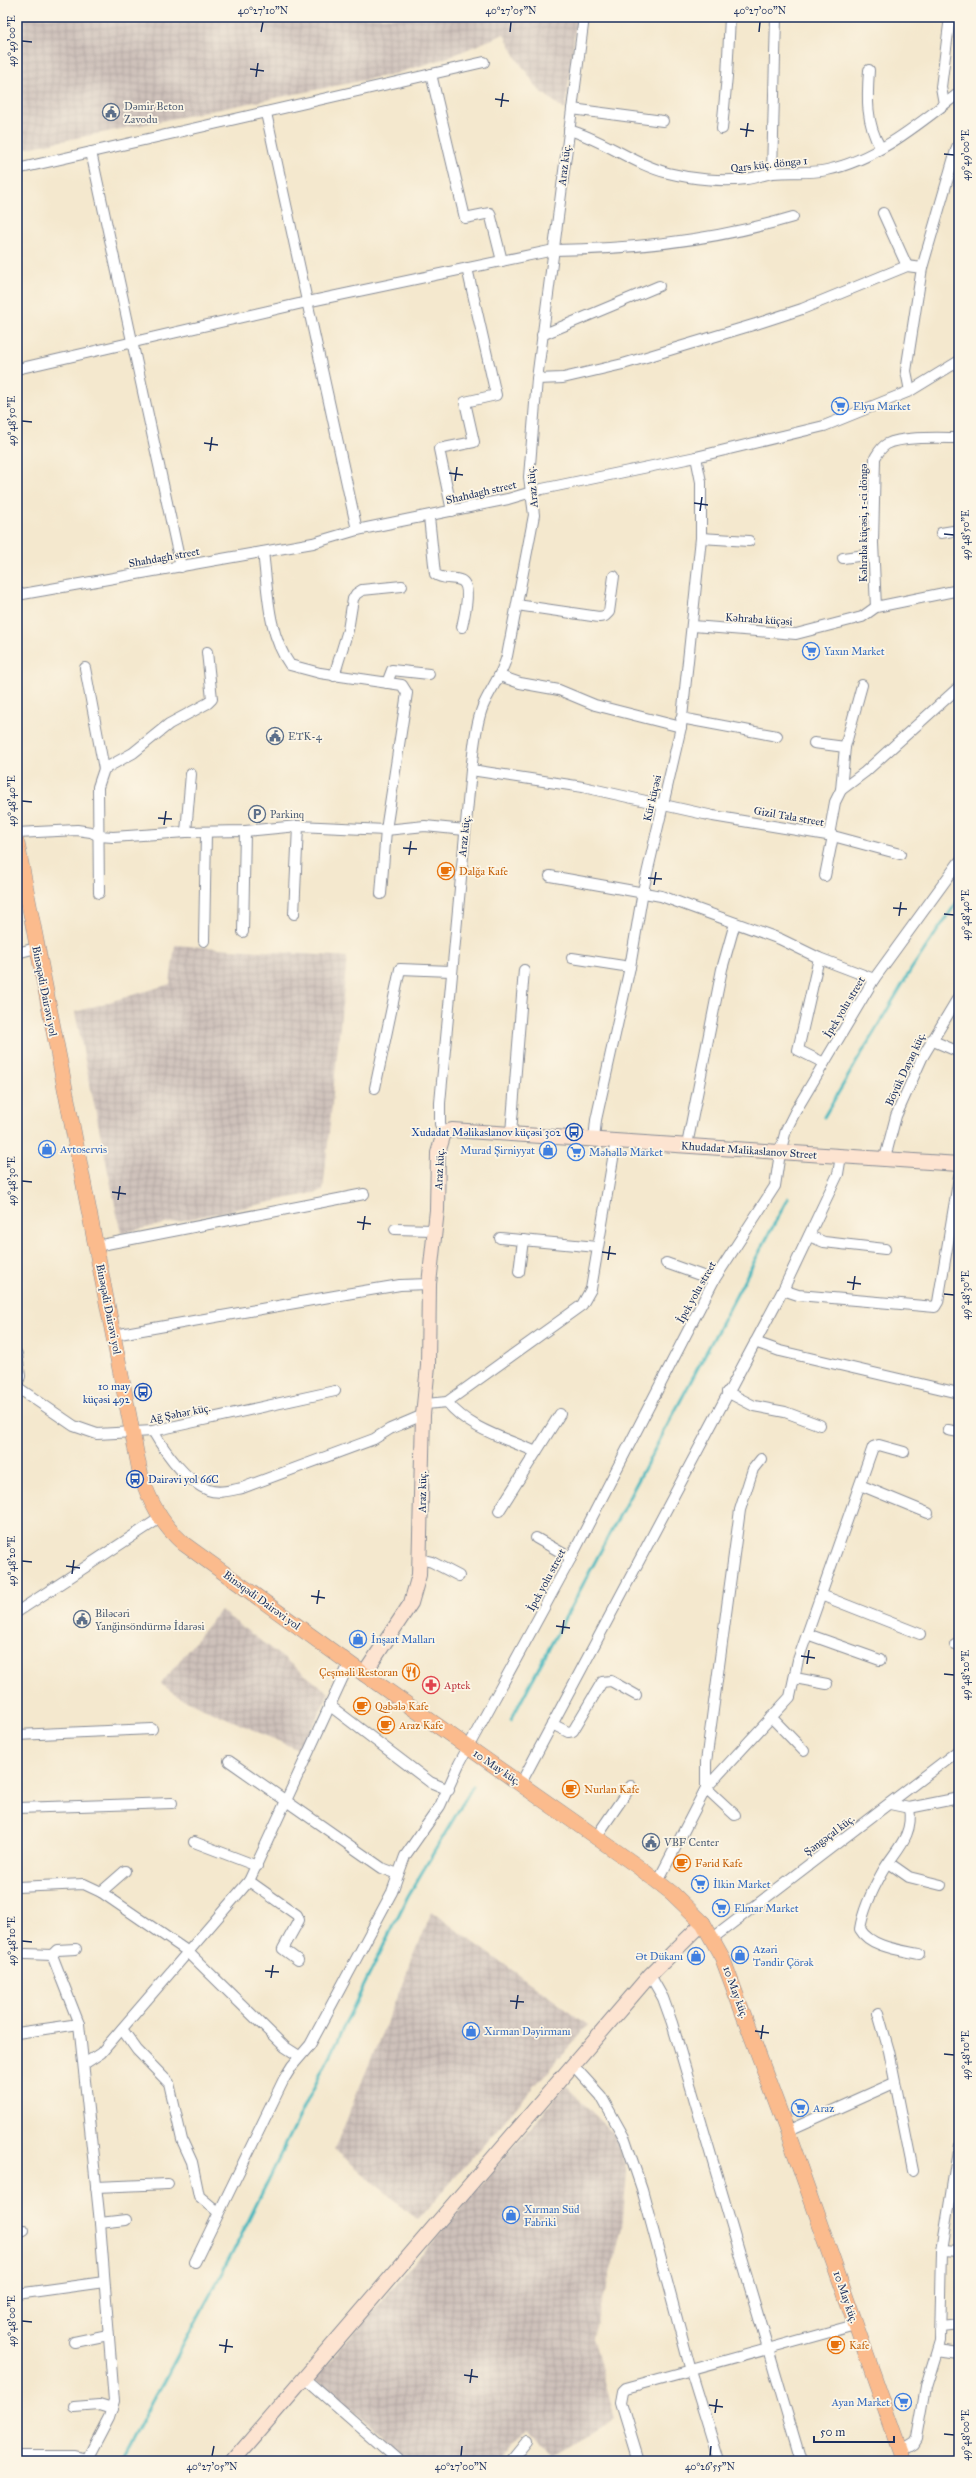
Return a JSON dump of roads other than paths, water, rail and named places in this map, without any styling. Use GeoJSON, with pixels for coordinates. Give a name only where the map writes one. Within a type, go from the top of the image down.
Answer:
{"type":"FeatureCollection","features":[{"type":"Feature","properties":{"kind":"main road","name":"Binəqədi Dairəvi yol"},"geometry":{"type":"LineString","coordinates":[[17,843],[36,948],[145,1489],[160,1518],[184,1544],[364,1674]]}},
{"type":"Feature","properties":{"kind":"main road","name":"10 May küç."},"geometry":{"type":"LineString","coordinates":[[364,1674],[521,1783],[658,1881],[702,1923],[713,1938],[722,1957],[787,2131],[902,2456]]}},
{"type":"Feature","properties":{"kind":"street","name":"Araz küç."},"geometry":{"type":"LineString","coordinates":[[364,1674],[411,1603],[417,1586],[420,1559],[429,1284],[436,1210],[438,1153],[444,1133],[440,1124],[440,1103],[451,971],[471,770],[478,720],[484,705],[500,676],[507,656],[534,515],[531,493],[530,451],[537,379],[584,17]]}},
{"type":"Feature","properties":{"kind":"street"},"geometry":{"type":"LineString","coordinates":[[722,129],[728,76],[730,17]]}},
{"type":"Feature","properties":{"kind":"street"},"geometry":{"type":"LineString","coordinates":[[772,173],[776,17]]}},
{"type":"Feature","properties":{"kind":"street"},"geometry":{"type":"LineString","coordinates":[[944,104],[941,87],[950,17]]}},
{"type":"Feature","properties":{"kind":"street"},"geometry":{"type":"LineString","coordinates":[[17,169],[484,62]]}},
{"type":"Feature","properties":{"kind":"street"},"geometry":{"type":"LineString","coordinates":[[869,70],[868,119],[873,135],[880,147]]}},
{"type":"Feature","properties":{"kind":"street"},"geometry":{"type":"LineString","coordinates":[[431,74],[465,218],[490,213],[502,261]]}},
{"type":"Feature","properties":{"kind":"street","name":"Qars küç. döngə 1"},"geometry":{"type":"LineString","coordinates":[[569,130],[596,139],[654,168],[670,173],[728,180],[758,177],[772,173],[812,172],[837,168],[863,158],[959,93]]}},
{"type":"Feature","properties":{"kind":"street"},"geometry":{"type":"LineString","coordinates":[[572,108],[663,121]]}},
{"type":"Feature","properties":{"kind":"street"},"geometry":{"type":"LineString","coordinates":[[266,112],[357,530]]}},
{"type":"Feature","properties":{"kind":"street"},"geometry":{"type":"LineString","coordinates":[[910,391],[906,371],[922,268],[957,147]]}},
{"type":"Feature","properties":{"kind":"street"},"geometry":{"type":"LineString","coordinates":[[91,152],[134,343],[181,567]]}},
{"type":"Feature","properties":{"kind":"street"},"geometry":{"type":"LineString","coordinates":[[883,213],[907,266]]}},
{"type":"Feature","properties":{"kind":"street"},"geometry":{"type":"LineString","coordinates":[[17,369],[307,302],[554,250],[581,250],[690,240],[758,227],[793,217]]}},
{"type":"Feature","properties":{"kind":"street"},"geometry":{"type":"LineString","coordinates":[[537,379],[563,378],[623,364],[802,309],[907,266],[922,268]]}},
{"type":"Feature","properties":{"kind":"street"},"geometry":{"type":"LineString","coordinates":[[452,512],[439,449],[474,442],[465,402],[496,395],[467,268]]}},
{"type":"Feature","properties":{"kind":"street"},"geometry":{"type":"LineString","coordinates":[[542,335],[659,286]]}},
{"type":"Feature","properties":{"kind":"street","name":"Shahdagh street"},"geometry":{"type":"LineString","coordinates":[[17,596],[324,540],[357,530],[452,512],[696,457],[824,426],[910,391],[959,361]]}},
{"type":"Feature","properties":{"kind":"street","name":"Kəhraba küçəsi, 1-ci döngə"},"geometry":{"type":"LineString","coordinates":[[876,606],[873,554],[875,458],[880,450],[888,444],[905,440],[959,438]]}},
{"type":"Feature","properties":{"kind":"street","name":"Kür küçəsi"},"geometry":{"type":"LineString","coordinates":[[594,1140],[596,1120],[630,967],[642,891],[681,723],[693,626],[701,538],[702,488],[696,457]]}},
{"type":"Feature","properties":{"kind":"street"},"geometry":{"type":"LineString","coordinates":[[429,516],[435,574],[440,577],[461,580],[466,584],[468,592],[462,627]]}},
{"type":"Feature","properties":{"kind":"street"},"geometry":{"type":"LineString","coordinates":[[941,533],[959,530]]}},
{"type":"Feature","properties":{"kind":"street"},"geometry":{"type":"LineString","coordinates":[[701,538],[749,541]]}},
{"type":"Feature","properties":{"kind":"street"},"geometry":{"type":"LineString","coordinates":[[263,552],[272,626],[284,656],[290,664],[302,670],[402,685],[407,693],[386,830],[381,894]]}},
{"type":"Feature","properties":{"kind":"street"},"geometry":{"type":"LineString","coordinates":[[843,558],[873,554]]}},
{"type":"Feature","properties":{"kind":"street"},"geometry":{"type":"LineString","coordinates":[[517,605],[605,616],[609,612],[614,576]]}},
{"type":"Feature","properties":{"kind":"street"},"geometry":{"type":"LineString","coordinates":[[334,676],[348,630],[352,599],[362,590],[402,586]]}},
{"type":"Feature","properties":{"kind":"street","name":"Kəhraba küçəsi"},"geometry":{"type":"LineString","coordinates":[[693,626],[796,634],[862,617],[876,606],[959,590]]}},
{"type":"Feature","properties":{"kind":"street"},"geometry":{"type":"LineString","coordinates":[[104,769],[133,753],[162,729],[208,703],[212,698],[208,652]]}},
{"type":"Feature","properties":{"kind":"street"},"geometry":{"type":"LineString","coordinates":[[85,668],[104,769],[98,787],[99,892]]}},
{"type":"Feature","properties":{"kind":"street"},"geometry":{"type":"LineString","coordinates":[[387,683],[392,670],[429,674]]}},
{"type":"Feature","properties":{"kind":"street"},"geometry":{"type":"LineString","coordinates":[[500,676],[520,683],[559,690],[595,705],[681,723],[777,736]]}},
{"type":"Feature","properties":{"kind":"street","name":"Gizil Tala street"},"geometry":{"type":"LineString","coordinates":[[471,770],[583,787],[713,816],[831,835],[835,802],[841,790],[845,747],[862,685]]}},
{"type":"Feature","properties":{"kind":"street"},"geometry":{"type":"LineString","coordinates":[[841,790],[865,772],[959,687]]}},
{"type":"Feature","properties":{"kind":"street"},"geometry":{"type":"LineString","coordinates":[[814,743],[845,747]]}},
{"type":"Feature","properties":{"kind":"street"},"geometry":{"type":"LineString","coordinates":[[186,832],[191,774]]}},
{"type":"Feature","properties":{"kind":"street"},"geometry":{"type":"LineString","coordinates":[[294,914],[298,826]]}},
{"type":"Feature","properties":{"kind":"street"},"geometry":{"type":"LineString","coordinates":[[17,833],[77,830],[91,832],[99,836],[186,832],[206,833],[298,826],[386,830],[425,826],[465,830]]}},
{"type":"Feature","properties":{"kind":"street"},"geometry":{"type":"LineString","coordinates":[[243,932],[245,831]]}},
{"type":"Feature","properties":{"kind":"street"},"geometry":{"type":"LineString","coordinates":[[204,941],[206,833]]}},
{"type":"Feature","properties":{"kind":"street"},"geometry":{"type":"LineString","coordinates":[[825,876],[831,835],[900,854]]}},
{"type":"Feature","properties":{"kind":"street","name":"İpek yolu street"},"geometry":{"type":"LineString","coordinates":[[195,2262],[284,2079],[299,2056],[314,2038],[392,1892],[405,1856],[449,1790],[468,1747],[571,1558],[714,1280],[775,1186],[780,1153],[786,1130],[795,1112],[874,979],[959,862]]}},
{"type":"Feature","properties":{"kind":"street"},"geometry":{"type":"LineString","coordinates":[[550,876],[642,891],[661,896],[780,939],[819,958],[874,979]]}},
{"type":"Feature","properties":{"kind":"street"},"geometry":{"type":"LineString","coordinates":[[687,1145],[722,969],[735,923]]}},
{"type":"Feature","properties":{"kind":"street"},"geometry":{"type":"LineString","coordinates":[[17,953],[36,948]]}},
{"type":"Feature","properties":{"kind":"street"},"geometry":{"type":"LineString","coordinates":[[572,958],[630,967]]}},
{"type":"Feature","properties":{"kind":"street"},"geometry":{"type":"LineString","coordinates":[[819,958],[798,1050],[824,1063]]}},
{"type":"Feature","properties":{"kind":"street"},"geometry":{"type":"LineString","coordinates":[[375,1088],[400,969],[451,971]]}},
{"type":"Feature","properties":{"kind":"street"},"geometry":{"type":"LineString","coordinates":[[512,1133],[524,970]]}},
{"type":"Feature","properties":{"kind":"street","name":"Böyük Dayaq küç."},"geometry":{"type":"LineString","coordinates":[[885,1158],[896,1116],[931,1040],[959,996]]}},
{"type":"Feature","properties":{"kind":"street"},"geometry":{"type":"LineString","coordinates":[[931,1040],[959,1052]]}},
{"type":"Feature","properties":{"kind":"street","name":"Khudadat Malikaslanov Street"},"geometry":{"type":"LineString","coordinates":[[444,1133],[452,1130],[512,1133],[616,1142],[687,1145],[780,1153],[885,1158],[959,1164]]}},
{"type":"Feature","properties":{"kind":"street"},"geometry":{"type":"LineString","coordinates":[[153,1431],[174,1462],[199,1484],[209,1490],[225,1491],[242,1488],[374,1439],[425,1410],[447,1402],[582,1305],[591,1289],[616,1142]]}},
{"type":"Feature","properties":{"kind":"street"},"geometry":{"type":"LineString","coordinates":[[521,1783],[727,1392],[783,1290],[838,1174],[841,1156]]}},
{"type":"Feature","properties":{"kind":"street"},"geometry":{"type":"LineString","coordinates":[[783,1290],[798,1295],[935,1307],[938,1302],[959,1177]]}},
{"type":"Feature","properties":{"kind":"street"},"geometry":{"type":"LineString","coordinates":[[96,1246],[364,1194]]}},
{"type":"Feature","properties":{"kind":"street"},"geometry":{"type":"LineString","coordinates":[[395,1229],[433,1230]]}},
{"type":"Feature","properties":{"kind":"street"},"geometry":{"type":"LineString","coordinates":[[809,1236],[824,1242],[885,1249]]}},
{"type":"Feature","properties":{"kind":"street"},"geometry":{"type":"LineString","coordinates":[[500,1238],[597,1247]]}},
{"type":"Feature","properties":{"kind":"street"},"geometry":{"type":"LineString","coordinates":[[519,1272],[523,1240]]}},
{"type":"Feature","properties":{"kind":"street"},"geometry":{"type":"LineString","coordinates":[[666,1263],[714,1280]]}},
{"type":"Feature","properties":{"kind":"street"},"geometry":{"type":"LineString","coordinates":[[114,1335],[400,1285],[429,1284]]}},
{"type":"Feature","properties":{"kind":"street"},"geometry":{"type":"LineString","coordinates":[[755,1342],[780,1351],[959,1393]]}},
{"type":"Feature","properties":{"kind":"street"},"geometry":{"type":"LineString","coordinates":[[17,1354],[20,1376],[17,1386]]}},
{"type":"Feature","properties":{"kind":"street","name":"Ağ Şəhər küç."},"geometry":{"type":"LineString","coordinates":[[17,1386],[74,1426],[88,1433],[106,1434],[133,1431],[153,1431],[335,1391]]}},
{"type":"Feature","properties":{"kind":"street"},"geometry":{"type":"LineString","coordinates":[[727,1392],[754,1406],[785,1412],[820,1425]]}},
{"type":"Feature","properties":{"kind":"street"},"geometry":{"type":"LineString","coordinates":[[447,1402],[463,1419],[536,1452]]}},
{"type":"Feature","properties":{"kind":"street"},"geometry":{"type":"LineString","coordinates":[[499,1511],[560,1414]]}},
{"type":"Feature","properties":{"kind":"street"},"geometry":{"type":"LineString","coordinates":[[948,1430],[959,1432]]}},
{"type":"Feature","properties":{"kind":"street"},"geometry":{"type":"LineString","coordinates":[[658,1881],[706,1788],[790,1696],[808,1634],[873,1447],[879,1445],[904,1452]]}},
{"type":"Feature","properties":{"kind":"street"},"geometry":{"type":"LineString","coordinates":[[735,1815],[706,1788],[707,1754],[740,1510],[753,1469],[761,1459]]}},
{"type":"Feature","properties":{"kind":"street"},"geometry":{"type":"LineString","coordinates":[[860,1485],[928,1512]]}},
{"type":"Feature","properties":{"kind":"street"},"geometry":{"type":"LineString","coordinates":[[17,1612],[160,1518]]}},
{"type":"Feature","properties":{"kind":"street"},"geometry":{"type":"LineString","coordinates":[[536,1538],[571,1558]]}},
{"type":"Feature","properties":{"kind":"street"},"geometry":{"type":"LineString","coordinates":[[420,1559],[432,1562],[459,1576]]}},
{"type":"Feature","properties":{"kind":"street"},"geometry":{"type":"LineString","coordinates":[[821,1596],[920,1634]]}},
{"type":"Feature","properties":{"kind":"street"},"geometry":{"type":"LineString","coordinates":[[808,1634],[880,1660]]}},
{"type":"Feature","properties":{"kind":"street"},"geometry":{"type":"LineString","coordinates":[[84,2064],[101,2053],[187,1951],[249,1882],[284,1801],[350,1664]]}},
{"type":"Feature","properties":{"kind":"street"},"geometry":{"type":"LineString","coordinates":[[795,1678],[827,1684]]}},
{"type":"Feature","properties":{"kind":"street"},"geometry":{"type":"LineString","coordinates":[[552,1724],[568,1732],[573,1731],[602,1682],[611,1681],[636,1695]]}},
{"type":"Feature","properties":{"kind":"street"},"geometry":{"type":"LineString","coordinates":[[329,1705],[430,1782],[449,1790]]}},
{"type":"Feature","properties":{"kind":"street"},"geometry":{"type":"LineString","coordinates":[[771,1718],[804,1751]]}},
{"type":"Feature","properties":{"kind":"street"},"geometry":{"type":"LineString","coordinates":[[17,1735],[152,1729]]}},
{"type":"Feature","properties":{"kind":"street","name":"Şəngəçal küç."},"geometry":{"type":"LineString","coordinates":[[713,1938],[959,1750]]}},
{"type":"Feature","properties":{"kind":"street"},"geometry":{"type":"LineString","coordinates":[[229,1761],[284,1801],[382,1868],[398,1874]]}},
{"type":"Feature","properties":{"kind":"street"},"geometry":{"type":"LineString","coordinates":[[596,1837],[631,1786]]}},
{"type":"Feature","properties":{"kind":"street"},"geometry":{"type":"LineString","coordinates":[[890,1804],[909,1808],[959,1798]]}},
{"type":"Feature","properties":{"kind":"street"},"geometry":{"type":"LineString","coordinates":[[17,1808],[172,1803]]}},
{"type":"Feature","properties":{"kind":"street"},"geometry":{"type":"LineString","coordinates":[[909,1808],[910,1828],[900,1849],[878,1881],[860,1929],[864,1936],[876,1942],[919,1954]]}},
{"type":"Feature","properties":{"kind":"street"},"geometry":{"type":"LineString","coordinates":[[194,1842],[257,1866]]}},
{"type":"Feature","properties":{"kind":"street"},"geometry":{"type":"LineString","coordinates":[[889,1863],[909,1877],[941,1885]]}},
{"type":"Feature","properties":{"kind":"street"},"geometry":{"type":"LineString","coordinates":[[101,1892],[125,1871]]}},
{"type":"Feature","properties":{"kind":"street"},"geometry":{"type":"LineString","coordinates":[[249,1882],[297,1915],[299,1920],[283,1949],[298,1960]]}},
{"type":"Feature","properties":{"kind":"street"},"geometry":{"type":"LineString","coordinates":[[17,1887],[84,1884],[101,1892],[187,1951],[285,2047],[299,2056]]}},
{"type":"Feature","properties":{"kind":"street"},"geometry":{"type":"LineString","coordinates":[[233,2461],[572,2064],[650,1975],[702,1923]]}},
{"type":"Feature","properties":{"kind":"street"},"geometry":{"type":"LineString","coordinates":[[26,1954],[52,1955],[57,1950],[76,1949]]}},
{"type":"Feature","properties":{"kind":"street"},"geometry":{"type":"LineString","coordinates":[[17,2456],[75,2456],[87,2460],[112,2409],[114,2401],[100,2222],[79,2024],[52,1955]]}},
{"type":"Feature","properties":{"kind":"street"},"geometry":{"type":"LineString","coordinates":[[650,1975],[663,1998],[672,2023],[801,2461]]}},
{"type":"Feature","properties":{"kind":"street"},"geometry":{"type":"LineString","coordinates":[[878,2013],[913,2171]]}},
{"type":"Feature","properties":{"kind":"street"},"geometry":{"type":"LineString","coordinates":[[17,2033],[79,2024]]}},
{"type":"Feature","properties":{"kind":"street"},"geometry":{"type":"LineString","coordinates":[[122,2029],[136,2050],[169,2083],[182,2140],[192,2162],[199,2196],[218,2212]]}},
{"type":"Feature","properties":{"kind":"street"},"geometry":{"type":"LineString","coordinates":[[572,2064],[601,2096],[625,2139],[642,2189],[691,2371],[719,2461]]}},
{"type":"Feature","properties":{"kind":"street"},"geometry":{"type":"LineString","coordinates":[[787,2131],[894,2083]]}},
{"type":"Feature","properties":{"kind":"street"},"geometry":{"type":"LineString","coordinates":[[902,2456],[917,2438],[926,2386],[938,2350],[941,2327],[942,2250],[959,2145]]}},
{"type":"Feature","properties":{"kind":"street"},"geometry":{"type":"LineString","coordinates":[[96,2187],[168,2184]]}},
{"type":"Feature","properties":{"kind":"street"},"geometry":{"type":"LineString","coordinates":[[100,2222],[126,2220]]}},
{"type":"Feature","properties":{"kind":"street"},"geometry":{"type":"LineString","coordinates":[[942,2250],[959,2251]]}},
{"type":"Feature","properties":{"kind":"street"},"geometry":{"type":"LineString","coordinates":[[17,2294],[104,2282]]}},
{"type":"Feature","properties":{"kind":"street"},"geometry":{"type":"LineString","coordinates":[[638,2461],[621,2402],[623,2391],[856,2325]]}},
{"type":"Feature","properties":{"kind":"street"},"geometry":{"type":"LineString","coordinates":[[941,2327],[959,2325]]}},
{"type":"Feature","properties":{"kind":"street"},"geometry":{"type":"LineString","coordinates":[[74,2342],[108,2335]]}},
{"type":"Feature","properties":{"kind":"street"},"geometry":{"type":"LineString","coordinates":[[938,2350],[959,2353]]}},
{"type":"Feature","properties":{"kind":"street"},"geometry":{"type":"LineString","coordinates":[[304,2378],[397,2460]]}},
{"type":"Feature","properties":{"kind":"street"},"geometry":{"type":"LineString","coordinates":[[74,2407],[99,2406],[112,2409]]}},
{"type":"Feature","properties":{"kind":"street"},"geometry":{"type":"LineString","coordinates":[[511,2461],[528,2440]]}},
{"type":"Feature","properties":{"kind":"waterway"},"geometry":{"type":"LineString","coordinates":[[824,1117],[912,968],[959,899]]}},
{"type":"Feature","properties":{"kind":"waterway"},"geometry":{"type":"LineString","coordinates":[[511,1720],[788,1198]]}},
{"type":"Feature","properties":{"kind":"waterway"},"geometry":{"type":"LineString","coordinates":[[121,2461],[233,2252],[408,1896],[473,1786]]}},
{"type":"Feature","properties":{"kind":"place","name":"Dəmir Beton Zavodu"},"geometry":{"type":"Point","coordinates":[111,112]}},
{"type":"Feature","properties":{"kind":"place","name":"Elyu Market"},"geometry":{"type":"Point","coordinates":[840,406]}},
{"type":"Feature","properties":{"kind":"place","name":"Yaxın Market"},"geometry":{"type":"Point","coordinates":[811,651]}},
{"type":"Feature","properties":{"kind":"place","name":"ETK-4"},"geometry":{"type":"Point","coordinates":[275,736]}},
{"type":"Feature","properties":{"kind":"place","name":"Parkinq"},"geometry":{"type":"Point","coordinates":[257,814]}},
{"type":"Feature","properties":{"kind":"place","name":"Dalğa Kafe"},"geometry":{"type":"Point","coordinates":[446,871]}},
{"type":"Feature","properties":{"kind":"place","name":"Xudadat Məlikaslanov küçəsi 302"},"geometry":{"type":"Point","coordinates":[574,1132]}},
{"type":"Feature","properties":{"kind":"place","name":"Avtoservis"},"geometry":{"type":"Point","coordinates":[47,1149]}},
{"type":"Feature","properties":{"kind":"place","name":"Murad Şirniyyat"},"geometry":{"type":"Point","coordinates":[548,1150]}},
{"type":"Feature","properties":{"kind":"place","name":"Məhəllə Market"},"geometry":{"type":"Point","coordinates":[576,1152]}},
{"type":"Feature","properties":{"kind":"place","name":"10 may küçəsi 492"},"geometry":{"type":"Point","coordinates":[143,1392]}},
{"type":"Feature","properties":{"kind":"place","name":"Dairəvi yol 66C"},"geometry":{"type":"Point","coordinates":[135,1479]}},
{"type":"Feature","properties":{"kind":"place","name":"Biləcəri Yanğinsöndürmə İdarəsi"},"geometry":{"type":"Point","coordinates":[82,1619]}},
{"type":"Feature","properties":{"kind":"place","name":"İnşaat Malları"},"geometry":{"type":"Point","coordinates":[358,1639]}},
{"type":"Feature","properties":{"kind":"place","name":"Çeşməli Restoran"},"geometry":{"type":"Point","coordinates":[411,1672]}},
{"type":"Feature","properties":{"kind":"place","name":"Aptek"},"geometry":{"type":"Point","coordinates":[431,1685]}},
{"type":"Feature","properties":{"kind":"place","name":"Qəbələ Kafe"},"geometry":{"type":"Point","coordinates":[362,1706]}},
{"type":"Feature","properties":{"kind":"place","name":"Araz Kafe"},"geometry":{"type":"Point","coordinates":[386,1725]}},
{"type":"Feature","properties":{"kind":"place","name":"Nurlan Kafe"},"geometry":{"type":"Point","coordinates":[571,1789]}},
{"type":"Feature","properties":{"kind":"place","name":"VBF Center"},"geometry":{"type":"Point","coordinates":[651,1842]}},
{"type":"Feature","properties":{"kind":"place","name":"Fərid Kafe"},"geometry":{"type":"Point","coordinates":[682,1863]}},
{"type":"Feature","properties":{"kind":"place","name":"İlkin Market"},"geometry":{"type":"Point","coordinates":[700,1884]}},
{"type":"Feature","properties":{"kind":"place","name":"Elmar Market"},"geometry":{"type":"Point","coordinates":[721,1908]}},
{"type":"Feature","properties":{"kind":"place","name":"Azəri Təndir Çörək"},"geometry":{"type":"Point","coordinates":[740,1955]}},
{"type":"Feature","properties":{"kind":"place","name":"Ət Dükanı"},"geometry":{"type":"Point","coordinates":[696,1956]}},
{"type":"Feature","properties":{"kind":"place","name":"Xırman Dəyirmanı"},"geometry":{"type":"Point","coordinates":[471,2031]}},
{"type":"Feature","properties":{"kind":"place","name":"Araz"},"geometry":{"type":"Point","coordinates":[800,2108]}},
{"type":"Feature","properties":{"kind":"place","name":"Xırman Süd Fabriki"},"geometry":{"type":"Point","coordinates":[511,2215]}},
{"type":"Feature","properties":{"kind":"place","name":"Kafe"},"geometry":{"type":"Point","coordinates":[836,2345]}},
{"type":"Feature","properties":{"kind":"place","name":"Ayan Market"},"geometry":{"type":"Point","coordinates":[903,2402]}}]}
